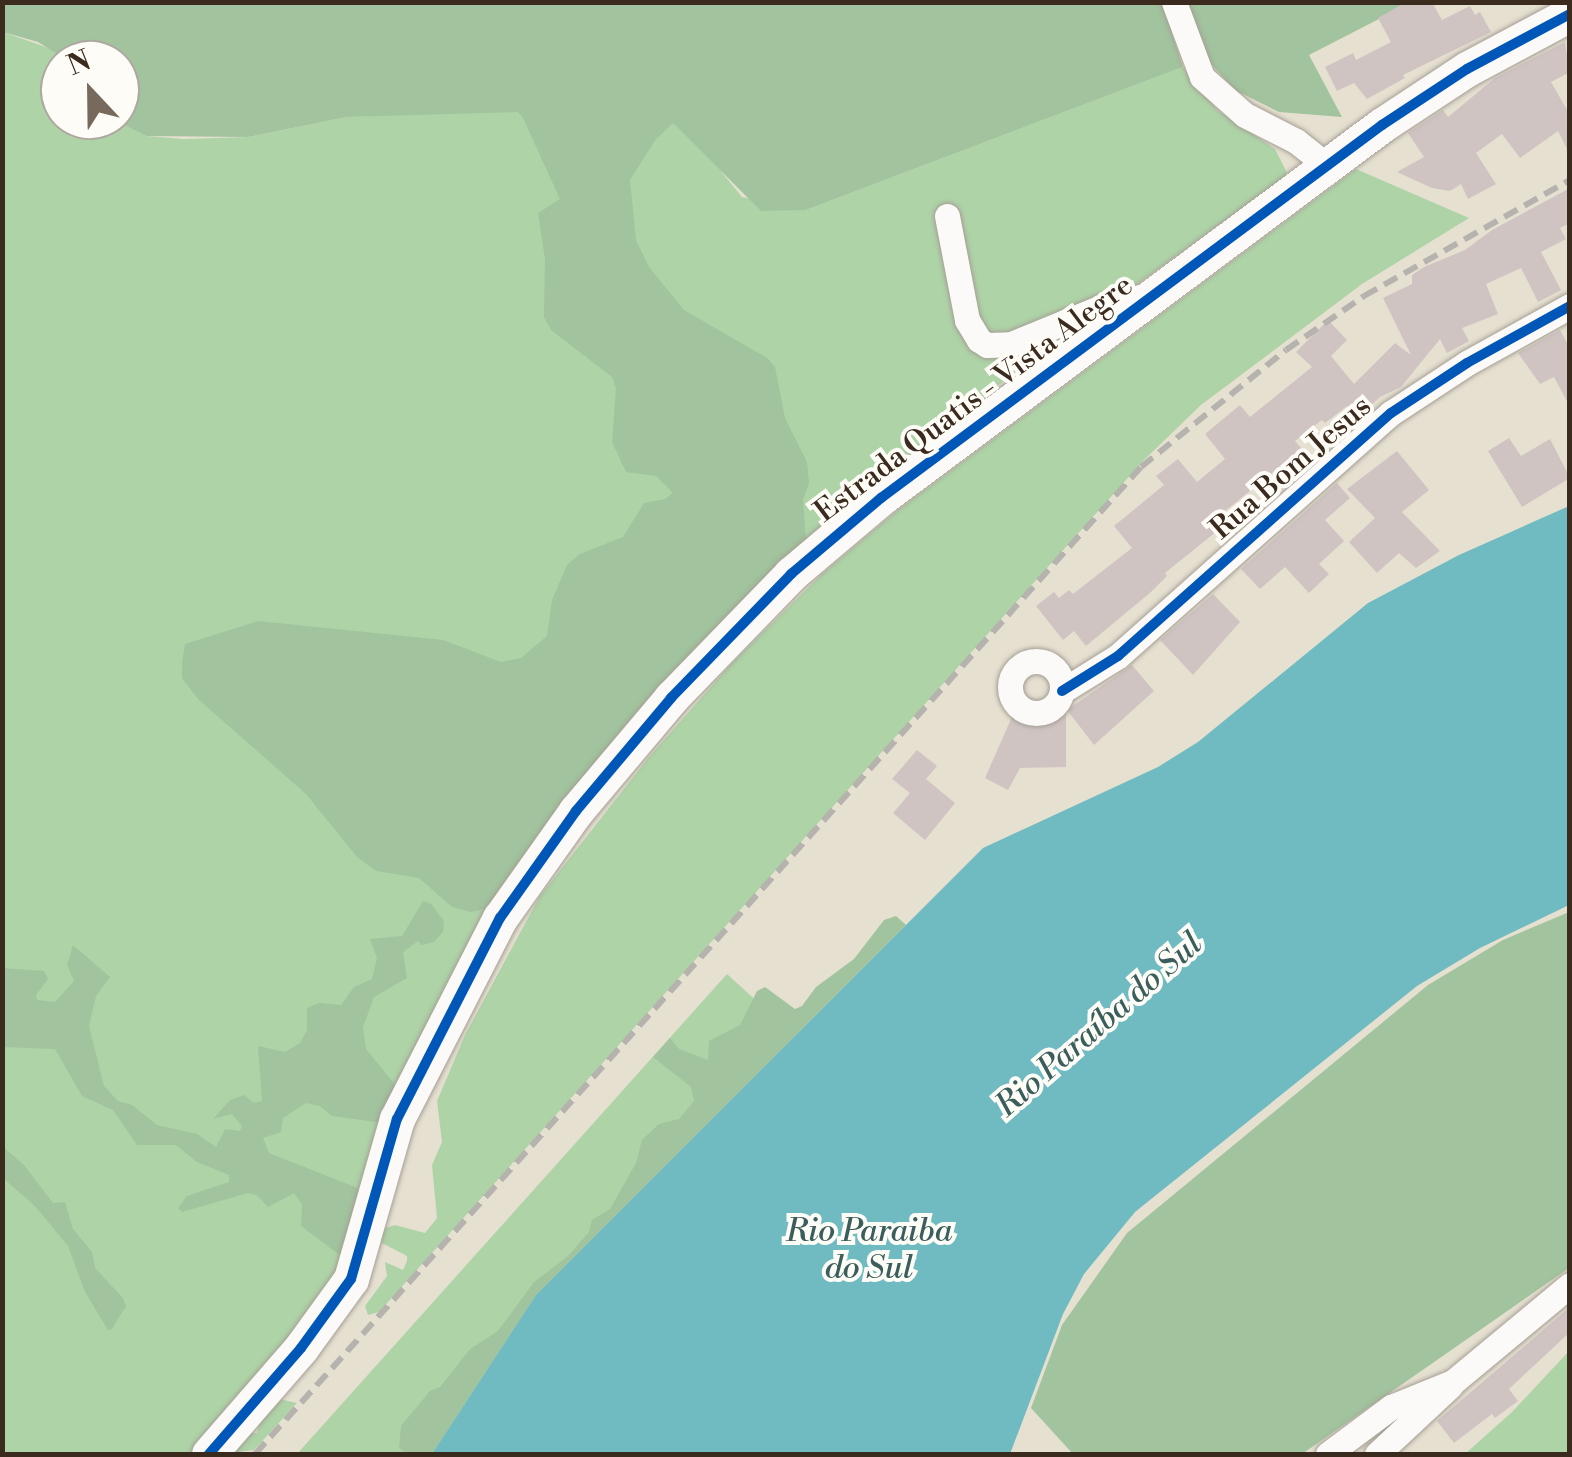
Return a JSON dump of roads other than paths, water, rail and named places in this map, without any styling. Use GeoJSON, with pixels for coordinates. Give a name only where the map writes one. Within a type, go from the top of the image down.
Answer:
{"type":"FeatureCollection","features":[{"type":"Feature","properties":{"kind":"street"},"geometry":{"type":"LineString","coordinates":[[1174,2],[1196,66],[1221,97],[1245,115],[1296,141],[1329,168]]}},
{"type":"Feature","properties":{"kind":"street","name":"Estrada Quatis - Vista Alegre"},"geometry":{"type":"LineString","coordinates":[[209,1454],[301,1348],[351,1279],[397,1118],[500,918],[576,811],[671,698],[792,574],[881,498],[1438,87],[1570,14]]}},
{"type":"Feature","properties":{"kind":"street"},"geometry":{"type":"LineString","coordinates":[[947,216],[967,320],[987,345],[1011,344],[1102,308],[1154,294]]}},
{"type":"Feature","properties":{"kind":"street","name":"Rua Bom Jesus"},"geometry":{"type":"LineString","coordinates":[[1062,692],[1118,656],[1391,412],[1467,363],[1570,306]]}},
{"type":"Feature","properties":{"kind":"street"},"geometry":{"type":"LineString","coordinates":[[1376,1454],[1453,1382],[1570,1286]]}},
{"type":"Feature","properties":{"kind":"street"},"geometry":{"type":"LineString","coordinates":[[1328,1454],[1391,1407],[1453,1382]]}},
{"type":"Feature","properties":{"kind":"water","name":"Rio Paraiba do Sul"},"geometry":{"type":"Polygon","coordinates":[[[1569,506],[1569,905],[1480,948],[1417,986],[1135,1212],[1084,1274],[1063,1314],[1010,1454],[432,1454],[536,1295],[983,848],[1158,767],[1198,742],[1368,603],[1459,555],[1569,506]]]}},
{"type":"Feature","properties":{"kind":"railway"},"geometry":{"type":"LineString","coordinates":[[255,1454],[1141,467],[1286,350],[1364,296],[1570,180]]}},
{"type":"Feature","properties":{"kind":"water label","name":"Rio Paraíba do Sul"},"geometry":{"type":"Point","coordinates":[1099,1025]}}]}
